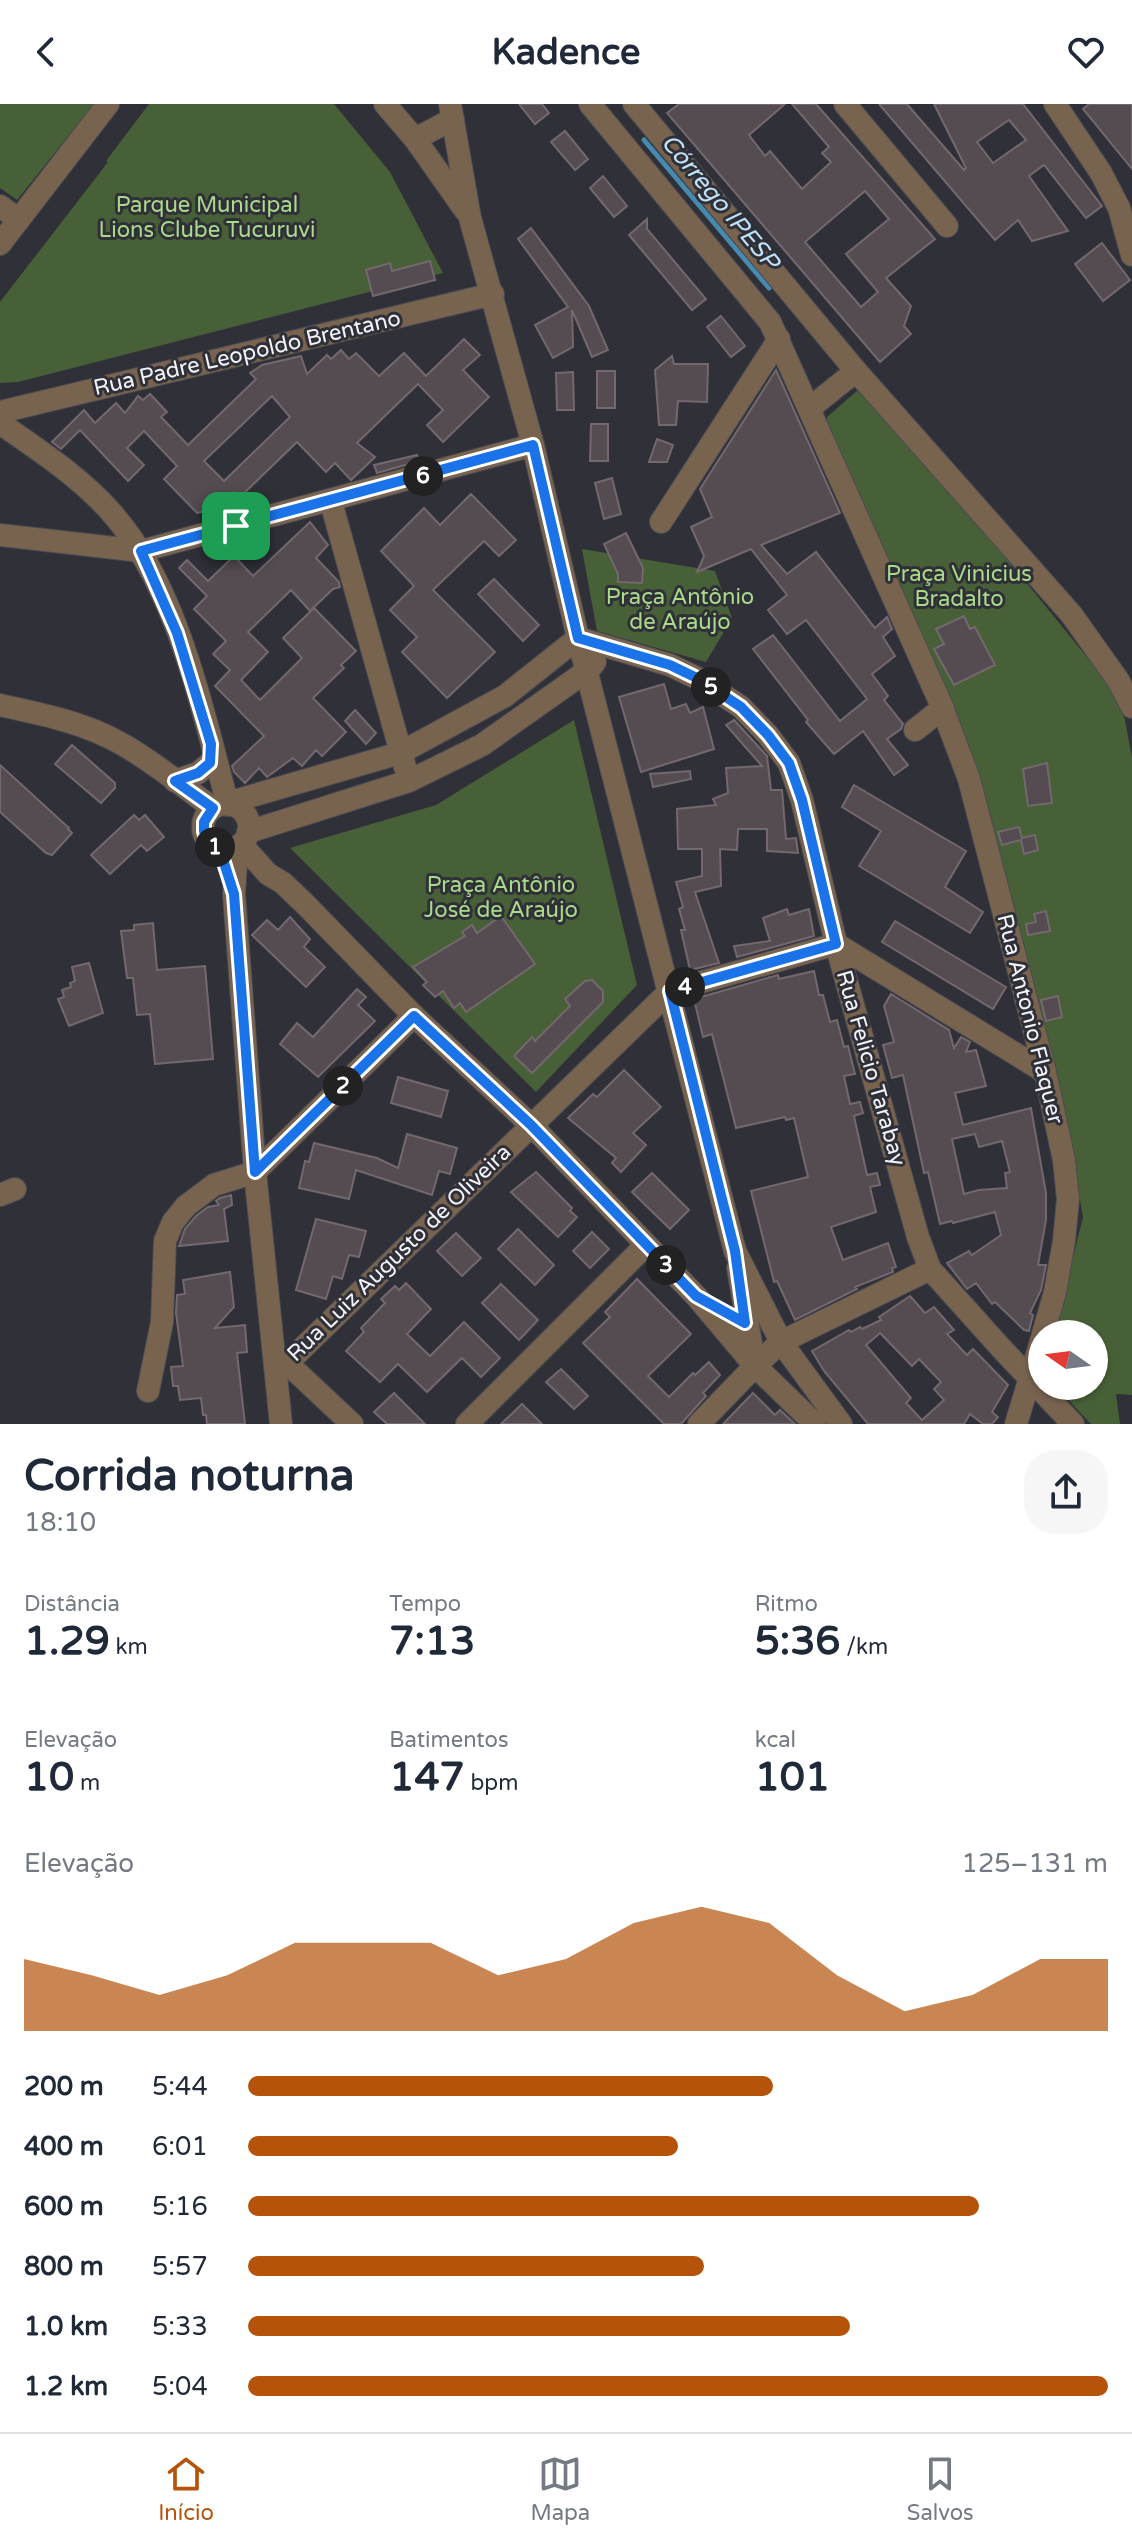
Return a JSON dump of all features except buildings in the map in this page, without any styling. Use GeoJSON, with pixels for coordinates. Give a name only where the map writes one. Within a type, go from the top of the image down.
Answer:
{"type":"FeatureCollection","features":[{"type":"Feature","properties":{"kind":"street"},"geometry":{"type":"LineString","coordinates":[[0,244],[108,104]]}},
{"type":"Feature","properties":{"kind":"street"},"geometry":{"type":"LineString","coordinates":[[385,104],[415,139],[470,218]]}},
{"type":"Feature","properties":{"kind":"street"},"geometry":{"type":"LineString","coordinates":[[590,104],[633,118],[1071,614],[1118,680],[1132,707]]}},
{"type":"Feature","properties":{"kind":"street"},"geometry":{"type":"LineString","coordinates":[[845,104],[947,226]]}},
{"type":"Feature","properties":{"kind":"street"},"geometry":{"type":"LineString","coordinates":[[1055,104],[1101,173],[1119,208],[1132,255]]}},
{"type":"Feature","properties":{"kind":"street"},"geometry":{"type":"LineString","coordinates":[[415,139],[452,112],[470,218],[533,445],[578,638],[735,1251],[745,1323],[755,1366]]}},
{"type":"Feature","properties":{"kind":"street","name":"Rua Antonio Flaquer"},"geometry":{"type":"LineString","coordinates":[[633,118],[779,339],[943,708],[969,779],[1045,1072],[1064,1160],[1068,1199],[1057,1279],[1046,1320]]}},
{"type":"Feature","properties":{"kind":"street"},"geometry":{"type":"LineString","coordinates":[[0,206],[19,220]]}},
{"type":"Feature","properties":{"kind":"street","name":"Rua Padre Leopoldo Brentano"},"geometry":{"type":"LineString","coordinates":[[0,412],[493,294]]}},
{"type":"Feature","properties":{"kind":"street"},"geometry":{"type":"LineString","coordinates":[[661,522],[779,339]]}},
{"type":"Feature","properties":{"kind":"street"},"geometry":{"type":"LineString","coordinates":[[810,408],[856,371]]}},
{"type":"Feature","properties":{"kind":"street"},"geometry":{"type":"LineString","coordinates":[[0,423],[91,491],[110,510],[141,551],[167,606],[182,648],[210,754],[219,809],[206,839],[239,841],[409,781],[482,745],[588,670],[608,649]]}},
{"type":"Feature","properties":{"kind":"street"},"geometry":{"type":"LineString","coordinates":[[0,535],[141,551],[533,445]]}},
{"type":"Feature","properties":{"kind":"street"},"geometry":{"type":"LineString","coordinates":[[331,502],[409,781]]}},
{"type":"Feature","properties":{"kind":"street"},"geometry":{"type":"LineString","coordinates":[[219,809],[241,799],[400,753],[505,696],[578,638]]}},
{"type":"Feature","properties":{"kind":"street","name":"Rua Felicio Tarabay"},"geometry":{"type":"LineString","coordinates":[[578,638],[670,665],[699,679],[741,707],[789,763],[802,800],[836,944],[918,1237],[930,1269],[1028,1375]]}},
{"type":"Feature","properties":{"kind":"street"},"geometry":{"type":"LineString","coordinates":[[0,705],[77,724],[121,743],[219,809]]}},
{"type":"Feature","properties":{"kind":"street"},"geometry":{"type":"LineString","coordinates":[[915,730],[943,708]]}},
{"type":"Feature","properties":{"kind":"street"},"geometry":{"type":"LineString","coordinates":[[175,781],[198,773],[210,754]]}},
{"type":"Feature","properties":{"kind":"street"},"geometry":{"type":"LineString","coordinates":[[150,763],[219,809],[245,816],[234,891],[255,1172],[282,1368],[281,1424]]}},
{"type":"Feature","properties":{"kind":"street"},"geometry":{"type":"LineString","coordinates":[[239,841],[414,1016],[531,1125],[696,1296],[755,1366],[815,1424]]}},
{"type":"Feature","properties":{"kind":"street"},"geometry":{"type":"LineString","coordinates":[[234,891],[251,875],[266,875],[280,882]]}},
{"type":"Feature","properties":{"kind":"street"},"geometry":{"type":"LineString","coordinates":[[836,944],[1045,1072]]}},
{"type":"Feature","properties":{"kind":"street","name":"Rua Luiz Augusto de Oliveira"},"geometry":{"type":"LineString","coordinates":[[282,1368],[670,991],[836,944]]}},
{"type":"Feature","properties":{"kind":"street"},"geometry":{"type":"LineString","coordinates":[[148,1391],[162,1322],[165,1241],[173,1222],[186,1206],[214,1185],[255,1172],[414,1016]]}},
{"type":"Feature","properties":{"kind":"street"},"geometry":{"type":"LineString","coordinates":[[467,1424],[646,1245]]}},
{"type":"Feature","properties":{"kind":"street"},"geometry":{"type":"LineString","coordinates":[[735,1251],[781,1342],[841,1424]]}},
{"type":"Feature","properties":{"kind":"street"},"geometry":{"type":"LineString","coordinates":[[699,1424],[781,1342],[930,1269]]}},
{"type":"Feature","properties":{"kind":"street"},"geometry":{"type":"LineString","coordinates":[[696,1296],[781,1342]]}},
{"type":"Feature","properties":{"kind":"street"},"geometry":{"type":"LineString","coordinates":[[282,1368],[352,1424]]}},
{"type":"Feature","properties":{"kind":"street","name":"Rua Antonio Flaquer"},"geometry":{"type":"LineString","coordinates":[[1016,1424],[1028,1387]]}},
{"type":"Feature","properties":{"kind":"street","name":"Rua Felicio Tarabay"},"geometry":{"type":"LineString","coordinates":[[1051,1400],[1073,1424]]}},
{"type":"Feature","properties":{"kind":"green space"},"geometry":{"type":"Polygon","coordinates":[[[0,104],[94,104],[17,200],[0,188],[0,104]]]}},
{"type":"Feature","properties":{"kind":"green space","name":"Parque Municipal Lions Clube Tucuruvi"},"geometry":{"type":"Polygon","coordinates":[[[149,104],[334,104],[390,172],[443,273],[18,382],[0,383],[0,302],[149,104]]]}},
{"type":"Feature","properties":{"kind":"green space","name":"Praça Vinicius Bradalto"},"geometry":{"type":"Polygon","coordinates":[[[858,390],[864,392],[928,462],[1113,689],[1125,720],[1132,758],[1132,1395],[1116,1394],[1120,1424],[1091,1424],[1068,1400],[1108,1400],[1108,1320],[1057,1320],[1083,1217],[1056,1067],[932,665],[827,417],[858,390]]]}},
{"type":"Feature","properties":{"kind":"green space","name":"Praça Antônio de Araújo"},"geometry":{"type":"Polygon","coordinates":[[[582,549],[715,571],[732,618],[706,662],[597,631],[582,549]]]}},
{"type":"Feature","properties":{"kind":"green space","name":"Praça Antônio José de Araújo"},"geometry":{"type":"Polygon","coordinates":[[[574,720],[637,985],[536,1092],[290,848],[436,805],[574,720]]]}},
{"type":"Feature","properties":{"kind":"waterway","name":"Córrego IPESP"},"geometry":{"type":"LineString","coordinates":[[644,140],[769,288]]}},
{"type":"Feature","properties":{"kind":"route"},"geometry":{"type":"LineString","coordinates":[[533,445],[578,638],[670,665],[699,679],[741,707],[789,763],[802,800],[836,944],[670,991],[735,1251],[745,1323],[696,1296],[531,1125],[414,1016],[255,1172],[234,894],[220,850],[206,839],[204,831],[204,822],[213,808],[175,781],[198,773],[210,763],[211,744],[177,633],[141,551],[236,526],[533,445]]}}]}
